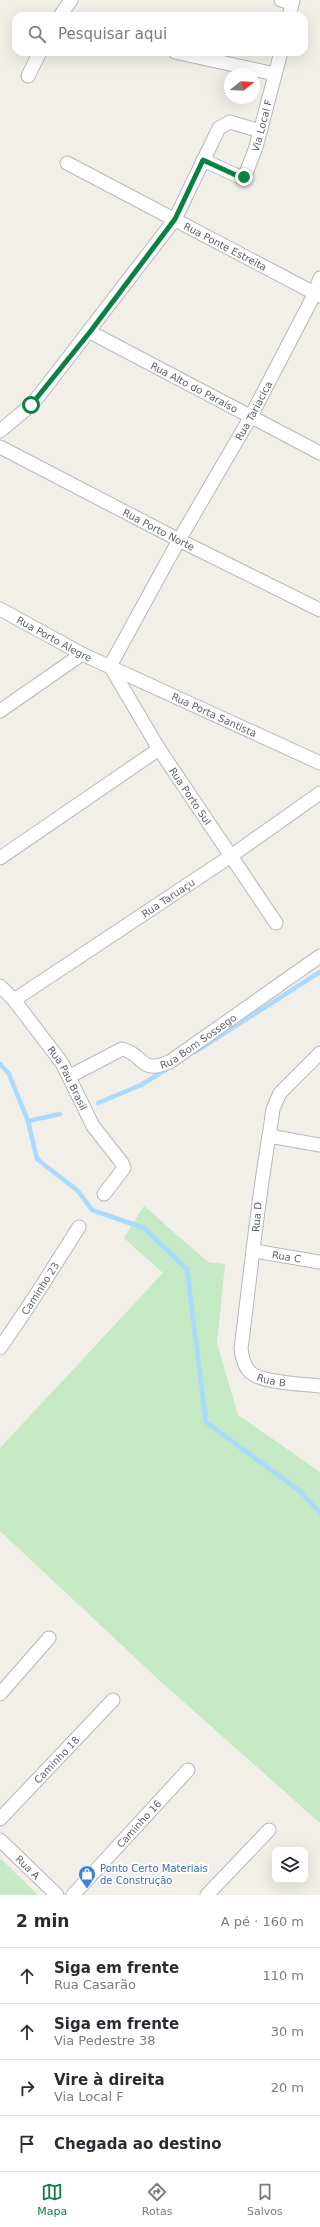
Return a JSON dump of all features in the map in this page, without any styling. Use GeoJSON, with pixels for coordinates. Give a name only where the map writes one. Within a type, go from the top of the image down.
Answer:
{"type":"FeatureCollection","features":[{"type":"Feature","properties":{"kind":"street"},"geometry":{"type":"LineString","coordinates":[[63,12],[71,0]]}},
{"type":"Feature","properties":{"kind":"street"},"geometry":{"type":"LineString","coordinates":[[28,76],[38,56]]}},
{"type":"Feature","properties":{"kind":"street"},"geometry":{"type":"LineString","coordinates":[[193,56],[276,74]]}},
{"type":"Feature","properties":{"kind":"street","name":"Via Local F"},"geometry":{"type":"LineString","coordinates":[[203,160],[242,178],[252,159],[280,56]]}},
{"type":"Feature","properties":{"kind":"street"},"geometry":{"type":"LineString","coordinates":[[0,430],[31,405],[90,332],[175,219],[217,131],[223,124],[233,122],[260,131]]}},
{"type":"Feature","properties":{"kind":"street","name":"Rua Ponte Estreita"},"geometry":{"type":"LineString","coordinates":[[67,163],[317,294]]}},
{"type":"Feature","properties":{"kind":"street","name":"Rua Tariacica"},"geometry":{"type":"LineString","coordinates":[[110,666],[179,540],[250,418],[317,294],[320,278]]}},
{"type":"Feature","properties":{"kind":"street","name":"Rua Alto do Paraíso"},"geometry":{"type":"LineString","coordinates":[[90,332],[250,418],[320,453]]}},
{"type":"Feature","properties":{"kind":"street","name":"Rua Porto Norte"},"geometry":{"type":"LineString","coordinates":[[0,447],[179,540],[320,610]]}},
{"type":"Feature","properties":{"kind":"street","name":"Rua Porto Alegre"},"geometry":{"type":"LineString","coordinates":[[0,609],[82,654],[110,666]]}},
{"type":"Feature","properties":{"kind":"street"},"geometry":{"type":"LineString","coordinates":[[0,711],[82,654]]}},
{"type":"Feature","properties":{"kind":"street","name":"Rua Porto Sul"},"geometry":{"type":"LineString","coordinates":[[110,666],[159,749],[276,923]]}},
{"type":"Feature","properties":{"kind":"street","name":"Rua Porta Santista"},"geometry":{"type":"LineString","coordinates":[[110,666],[320,763]]}},
{"type":"Feature","properties":{"kind":"street"},"geometry":{"type":"LineString","coordinates":[[0,858],[159,749]]}},
{"type":"Feature","properties":{"kind":"street","name":"Rua Taruaçu"},"geometry":{"type":"LineString","coordinates":[[14,1000],[232,856],[320,793]]}},
{"type":"Feature","properties":{"kind":"street","name":"Rua Bom Sossego"},"geometry":{"type":"LineString","coordinates":[[70,1076],[122,1049],[149,1066],[158,1066],[171,1062],[320,956]]}},
{"type":"Feature","properties":{"kind":"street","name":"Rua Pau Brasil"},"geometry":{"type":"LineString","coordinates":[[0,986],[14,1000],[48,1043],[70,1076],[93,1126],[122,1163],[124,1168],[104,1194]]}},
{"type":"Feature","properties":{"kind":"street"},"geometry":{"type":"LineString","coordinates":[[320,1053],[280,1093],[273,1109],[269,1136],[320,1144]]}},
{"type":"Feature","properties":{"kind":"street","name":"Rua D"},"geometry":{"type":"LineString","coordinates":[[240,1349],[254,1251],[260,1188],[269,1136]]}},
{"type":"Feature","properties":{"kind":"street","name":"Caminho 23"},"geometry":{"type":"LineString","coordinates":[[0,1348],[32,1302],[79,1227]]}},
{"type":"Feature","properties":{"kind":"street","name":"Rua C"},"geometry":{"type":"LineString","coordinates":[[254,1251],[320,1262]]}},
{"type":"Feature","properties":{"kind":"street","name":"Rua B"},"geometry":{"type":"LineString","coordinates":[[240,1349],[245,1364],[254,1375],[267,1379],[320,1386]]}},
{"type":"Feature","properties":{"kind":"street"},"geometry":{"type":"LineString","coordinates":[[0,1694],[49,1638]]}},
{"type":"Feature","properties":{"kind":"street","name":"Caminho 18"},"geometry":{"type":"LineString","coordinates":[[0,1819],[113,1700]]}},
{"type":"Feature","properties":{"kind":"street","name":"Caminho 16"},"geometry":{"type":"LineString","coordinates":[[73,1895],[188,1770]]}},
{"type":"Feature","properties":{"kind":"street"},"geometry":{"type":"LineString","coordinates":[[207,1895],[269,1830]]}},
{"type":"Feature","properties":{"kind":"street","name":"Rua A"},"geometry":{"type":"LineString","coordinates":[[0,1840],[57,1895]]}},
{"type":"Feature","properties":{"kind":"green space"},"geometry":{"type":"Polygon","coordinates":[[[144,1206],[208,1262],[225,1264],[217,1343],[238,1415],[320,1472],[320,1823],[159,1680],[0,1531],[0,1448],[163,1273],[124,1238],[144,1206]]]}},
{"type":"Feature","properties":{"kind":"green space"},"geometry":{"type":"Polygon","coordinates":[[[0,1858],[38,1895],[0,1895],[0,1858]]]}},
{"type":"Feature","properties":{"kind":"waterway"},"geometry":{"type":"LineString","coordinates":[[195,1052],[320,972]]}},
{"type":"Feature","properties":{"kind":"waterway"},"geometry":{"type":"LineString","coordinates":[[0,1064],[9,1074],[28,1121],[37,1159],[78,1191],[92,1210],[144,1228],[187,1269],[206,1422],[301,1492],[320,1513]]}},
{"type":"Feature","properties":{"kind":"waterway"},"geometry":{"type":"LineString","coordinates":[[98,1103],[141,1085],[170,1067]]}},
{"type":"Feature","properties":{"kind":"waterway"},"geometry":{"type":"LineString","coordinates":[[28,1121],[60,1114]]}},
{"type":"Feature","properties":{"kind":"place","name":"Ponto Certo Materiais de Construção"},"geometry":{"type":"Point","coordinates":[87,1889]}},
{"type":"Feature","properties":{"kind":"route"},"geometry":{"type":"LineString","coordinates":[[31,405],[90,332],[175,219],[203,160],[242,178],[244,177]]}}]}
